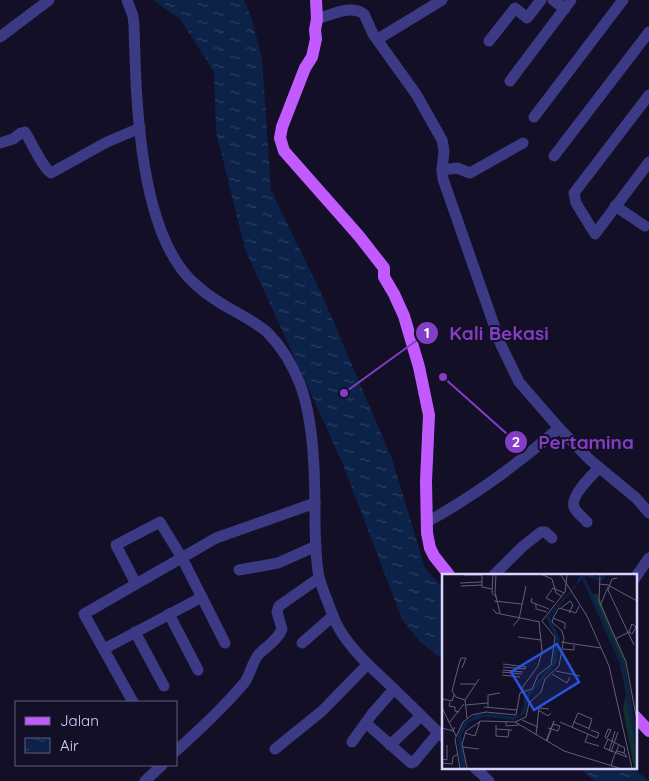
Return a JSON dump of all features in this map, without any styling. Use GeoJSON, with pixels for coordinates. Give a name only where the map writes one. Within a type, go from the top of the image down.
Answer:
{"type":"FeatureCollection","features":[{"type":"Feature","properties":{"kind":"main road"},"geometry":{"type":"LineString","coordinates":[[316,0],[316,40],[312,57],[305,68],[282,127],[280,138],[284,151],[360,236],[384,268],[384,277],[404,316],[419,367],[429,414],[426,481],[427,533],[430,548],[439,564],[448,574]]}},
{"type":"Feature","properties":{"kind":"main road"},"geometry":{"type":"LineString","coordinates":[[636,717],[649,732]]}},
{"type":"Feature","properties":{"kind":"street"},"geometry":{"type":"LineString","coordinates":[[0,37],[49,0]]}},
{"type":"Feature","properties":{"kind":"street"},"geometry":{"type":"LineString","coordinates":[[127,0],[134,25],[137,96],[144,160],[150,194],[160,228],[173,256],[193,283],[267,332],[289,362],[300,383],[304,398],[311,439],[319,578],[333,616],[353,648],[440,735],[413,763],[408,762],[366,723]]}},
{"type":"Feature","properties":{"kind":"street"},"geometry":{"type":"LineString","coordinates":[[376,37],[427,3],[442,0]]}},
{"type":"Feature","properties":{"kind":"street"},"geometry":{"type":"LineString","coordinates":[[489,41],[514,8],[527,18],[541,0]]}},
{"type":"Feature","properties":{"kind":"street"},"geometry":{"type":"LineString","coordinates":[[510,81],[568,5],[553,0]]}},
{"type":"Feature","properties":{"kind":"street"},"geometry":{"type":"LineString","coordinates":[[534,117],[623,0]]}},
{"type":"Feature","properties":{"kind":"street"},"geometry":{"type":"LineString","coordinates":[[317,19],[341,11],[357,10],[364,14],[376,37],[416,94],[442,140],[444,151],[443,179],[501,345],[519,382],[559,428],[598,468],[636,498],[649,513]]}},
{"type":"Feature","properties":{"kind":"street"},"geometry":{"type":"LineString","coordinates":[[554,156],[649,32]]}},
{"type":"Feature","properties":{"kind":"street"},"geometry":{"type":"LineString","coordinates":[[649,95],[574,193],[576,203],[595,234],[615,206],[645,176],[649,162]]}},
{"type":"Feature","properties":{"kind":"street"},"geometry":{"type":"LineString","coordinates":[[0,143],[13,139],[24,132],[43,165],[51,174],[107,142],[140,128]]}},
{"type":"Feature","properties":{"kind":"street"},"geometry":{"type":"LineString","coordinates":[[442,170],[457,168],[470,173],[523,143]]}},
{"type":"Feature","properties":{"kind":"street"},"geometry":{"type":"LineString","coordinates":[[615,206],[645,226]]}},
{"type":"Feature","properties":{"kind":"street"},"geometry":{"type":"LineString","coordinates":[[427,522],[490,483],[559,428]]}},
{"type":"Feature","properties":{"kind":"street"},"geometry":{"type":"LineString","coordinates":[[587,522],[578,513],[574,502],[580,490],[598,468]]}},
{"type":"Feature","properties":{"kind":"street"},"geometry":{"type":"LineString","coordinates":[[132,701],[84,614],[216,538],[315,503]]}},
{"type":"Feature","properties":{"kind":"street"},"geometry":{"type":"LineString","coordinates":[[136,584],[116,545],[160,522],[182,558],[225,643]]}},
{"type":"Feature","properties":{"kind":"street"},"geometry":{"type":"LineString","coordinates":[[495,574],[522,547],[541,532],[545,532],[552,538]]}},
{"type":"Feature","properties":{"kind":"street"},"geometry":{"type":"LineString","coordinates":[[239,570],[278,563],[316,546]]}},
{"type":"Feature","properties":{"kind":"street"},"geometry":{"type":"LineString","coordinates":[[636,577],[649,558]]}},
{"type":"Feature","properties":{"kind":"street"},"geometry":{"type":"LineString","coordinates":[[178,749],[238,690],[249,676],[254,661],[280,634],[282,629],[277,612],[279,606],[319,578]]}},
{"type":"Feature","properties":{"kind":"street"},"geometry":{"type":"LineString","coordinates":[[104,649],[202,597]]}},
{"type":"Feature","properties":{"kind":"street"},"geometry":{"type":"LineString","coordinates":[[169,614],[198,670]]}},
{"type":"Feature","properties":{"kind":"street"},"geometry":{"type":"LineString","coordinates":[[302,644],[333,616]]}},
{"type":"Feature","properties":{"kind":"street"},"geometry":{"type":"LineString","coordinates":[[135,632],[164,686]]}},
{"type":"Feature","properties":{"kind":"street"},"geometry":{"type":"LineString","coordinates":[[276,749],[322,711],[368,664]]}},
{"type":"Feature","properties":{"kind":"street"},"geometry":{"type":"LineString","coordinates":[[352,742],[375,710],[394,689]]}},
{"type":"Feature","properties":{"kind":"street"},"geometry":{"type":"LineString","coordinates":[[390,745],[421,716]]}},
{"type":"Feature","properties":{"kind":"street"},"geometry":{"type":"LineString","coordinates":[[145,781],[161,766]]}},
{"type":"Feature","properties":{"kind":"street"},"geometry":{"type":"LineString","coordinates":[[475,768],[489,781]]}},
{"type":"Feature","properties":{"kind":"water"},"geometry":{"type":"Polygon","coordinates":[[[153,0],[244,0],[251,17],[262,58],[271,190],[323,297],[392,459],[425,568],[442,587],[442,659],[419,641],[402,619],[342,462],[245,249],[216,132],[214,72],[180,19],[153,0]]]}},
{"type":"Feature","properties":{"kind":"water"},"geometry":{"type":"Polygon","coordinates":[[[579,768],[633,768],[649,781],[595,781],[579,768]]]}},
{"type":"Feature","properties":{"kind":"place","name":"Pertamina"},"geometry":{"type":"Point","coordinates":[443,377]}},
{"type":"Feature","properties":{"kind":"place","name":"Kali Bekasi"},"geometry":{"type":"Point","coordinates":[344,393]}}]}
